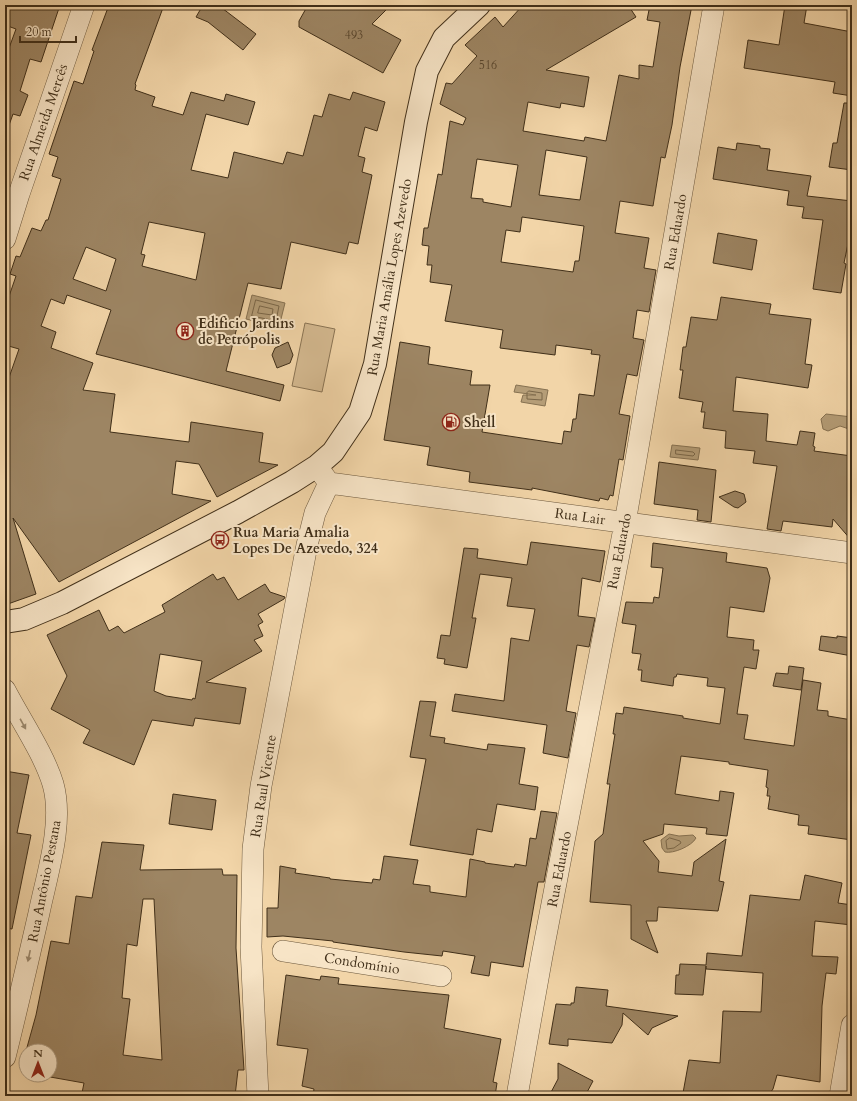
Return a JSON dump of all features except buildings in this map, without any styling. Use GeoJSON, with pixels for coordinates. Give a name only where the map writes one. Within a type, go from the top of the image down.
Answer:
{"type":"FeatureCollection","features":[{"type":"Feature","properties":{"kind":"main road","name":"Rua Maria Amália Lopes Azevedo"},"geometry":{"type":"LineString","coordinates":[[5,622],[24,619],[62,603],[238,512],[323,474],[333,452],[348,432],[360,412],[375,364],[416,122],[427,71],[444,38],[479,5]]}},
{"type":"Feature","properties":{"kind":"street","name":"Rua Almeida Mercês"},"geometry":{"type":"LineString","coordinates":[[5,239],[12,191],[84,5]]}},
{"type":"Feature","properties":{"kind":"street","name":"Rua Eduardo"},"geometry":{"type":"LineString","coordinates":[[518,1096],[542,956],[625,523],[714,5]]}},
{"type":"Feature","properties":{"kind":"street","name":"Rua Lair"},"geometry":{"type":"LineString","coordinates":[[323,474],[625,523],[852,553]]}},
{"type":"Feature","properties":{"kind":"street","name":"Rua Raul Vicente"},"geometry":{"type":"LineString","coordinates":[[258,1096],[251,948],[253,849],[260,786],[307,545],[316,513],[323,474]]}},
{"type":"Feature","properties":{"kind":"street","name":"Rua Antônio Pestana"},"geometry":{"type":"LineString","coordinates":[[5,690],[38,751],[53,785],[57,815],[52,852],[5,1057]]}},
{"type":"Feature","properties":{"kind":"street","name":"Condomínio"},"geometry":{"type":"LineString","coordinates":[[251,948],[278,950],[441,976]]}},
{"type":"Feature","properties":{"kind":"street"},"geometry":{"type":"LineString","coordinates":[[840,1096],[852,1025]]}},
{"type":"Feature","properties":{"kind":"shaded area"},"geometry":{"type":"Polygon","coordinates":[[[305,323],[335,329],[322,392],[292,386],[305,323]]]}},
{"type":"Feature","properties":{"kind":"water"},"geometry":{"type":"Polygon","coordinates":[[[252,295],[285,303],[279,327],[246,319],[252,295]]]}},
{"type":"Feature","properties":{"kind":"water"},"geometry":{"type":"Polygon","coordinates":[[[516,385],[548,390],[545,406],[521,402],[523,395],[536,395],[514,392],[516,385]]]}},
{"type":"Feature","properties":{"kind":"water"},"geometry":{"type":"Polygon","coordinates":[[[826,414],[852,417],[852,430],[840,426],[828,431],[823,429],[821,419],[826,414]]]}},
{"type":"Feature","properties":{"kind":"water"},"geometry":{"type":"Polygon","coordinates":[[[672,445],[700,448],[698,460],[670,457],[672,445]]]}},
{"type":"Feature","properties":{"kind":"water"},"geometry":{"type":"Polygon","coordinates":[[[669,834],[679,836],[693,835],[696,838],[691,844],[682,849],[673,852],[665,852],[662,848],[661,840],[669,834]]]}},
{"type":"Feature","properties":{"kind":"place","name":"Edificio Jardins de Petrópolis"},"geometry":{"type":"Point","coordinates":[185,331]}},
{"type":"Feature","properties":{"kind":"place","name":"Shell"},"geometry":{"type":"Point","coordinates":[451,422]}},
{"type":"Feature","properties":{"kind":"place","name":"Rua Maria Amalia Lopes De Azevedo, 324"},"geometry":{"type":"Point","coordinates":[220,540]}}]}
